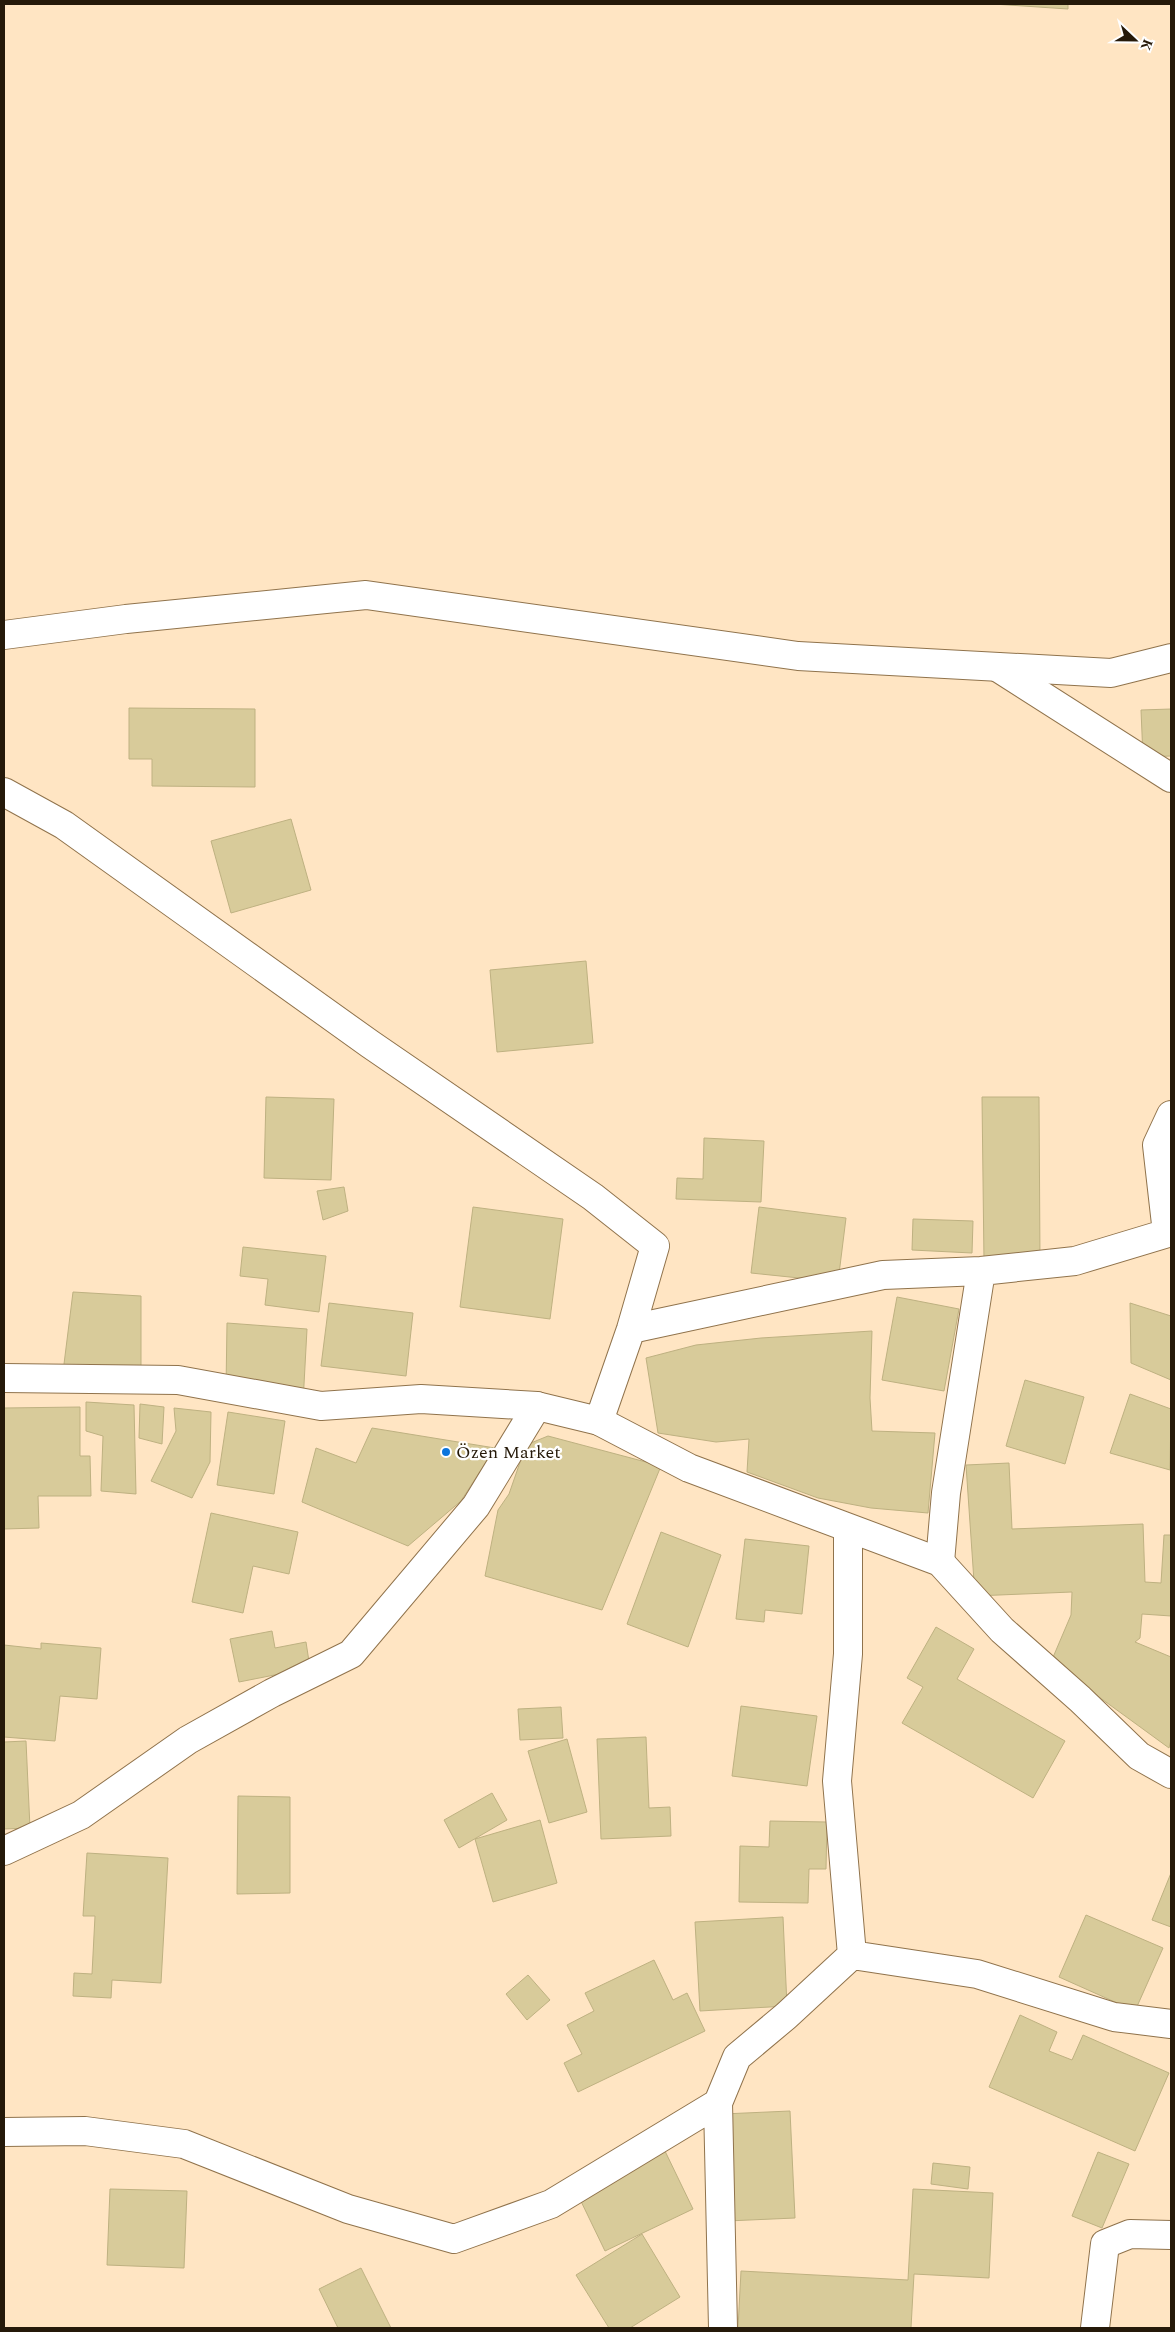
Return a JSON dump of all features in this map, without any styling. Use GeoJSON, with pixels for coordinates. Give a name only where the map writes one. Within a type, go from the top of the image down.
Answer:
{"type":"FeatureCollection","features":[{"type":"Feature","properties":{"kind":"street"},"geometry":{"type":"LineString","coordinates":[[4,635],[126,619],[366,595],[798,656],[1111,673],[1171,658]]}},
{"type":"Feature","properties":{"kind":"street"},"geometry":{"type":"LineString","coordinates":[[996,667],[1171,778]]}},
{"type":"Feature","properties":{"kind":"street"},"geometry":{"type":"LineString","coordinates":[[4,792],[64,825],[370,1044],[593,1197],[655,1246],[631,1329],[599,1421]]}},
{"type":"Feature","properties":{"kind":"street"},"geometry":{"type":"LineString","coordinates":[[631,1329],[883,1275],[981,1271],[1075,1261],[1169,1233],[1157,1145],[1171,1115]]}},
{"type":"Feature","properties":{"kind":"street"},"geometry":{"type":"LineString","coordinates":[[940,1562],[946,1493],[981,1271]]}},
{"type":"Feature","properties":{"kind":"street"},"geometry":{"type":"LineString","coordinates":[[4,1378],[25,1380],[178,1380],[321,1406],[421,1399],[537,1406],[599,1421],[689,1468],[940,1562],[1002,1630],[1080,1698],[1139,1756],[1171,1774]]}},
{"type":"Feature","properties":{"kind":"street"},"geometry":{"type":"LineString","coordinates":[[4,1851],[81,1815],[188,1740],[272,1693],[351,1654],[476,1506],[537,1406]]}},
{"type":"Feature","properties":{"kind":"street"},"geometry":{"type":"LineString","coordinates":[[848,1529],[848,1654],[837,1782],[852,1955]]}},
{"type":"Feature","properties":{"kind":"street"},"geometry":{"type":"LineString","coordinates":[[852,1955],[977,1974],[1114,2017],[1171,2024]]}},
{"type":"Feature","properties":{"kind":"street"},"geometry":{"type":"LineString","coordinates":[[723,2328],[718,2104],[737,2057],[786,2016],[852,1955]]}},
{"type":"Feature","properties":{"kind":"street"},"geometry":{"type":"LineString","coordinates":[[4,2132],[85,2131],[184,2144],[348,2209],[454,2239],[551,2204],[718,2104]]}},
{"type":"Feature","properties":{"kind":"street"},"geometry":{"type":"LineString","coordinates":[[1095,2328],[1105,2244],[1130,2234],[1171,2235]]}},
{"type":"Feature","properties":{"kind":"building"},"geometry":{"type":"Polygon","coordinates":[[[993,4],[1068,4],[1068,9],[993,4]]]}},
{"type":"Feature","properties":{"kind":"building"},"geometry":{"type":"Polygon","coordinates":[[[129,708],[255,709],[255,787],[152,786],[152,759],[129,759],[129,708]]]}},
{"type":"Feature","properties":{"kind":"building"},"geometry":{"type":"Polygon","coordinates":[[[1171,709],[1171,756],[1143,757],[1141,710],[1171,709]]]}},
{"type":"Feature","properties":{"kind":"building"},"geometry":{"type":"Polygon","coordinates":[[[291,819],[311,890],[231,913],[211,841],[291,819]]]}},
{"type":"Feature","properties":{"kind":"building"},"geometry":{"type":"Polygon","coordinates":[[[586,961],[593,1043],[497,1052],[490,970],[586,961]]]}},
{"type":"Feature","properties":{"kind":"building"},"geometry":{"type":"Polygon","coordinates":[[[266,1097],[334,1099],[331,1180],[264,1178],[266,1097]]]}},
{"type":"Feature","properties":{"kind":"building"},"geometry":{"type":"Polygon","coordinates":[[[982,1097],[1039,1097],[1040,1261],[984,1262],[982,1097]]]}},
{"type":"Feature","properties":{"kind":"building"},"geometry":{"type":"Polygon","coordinates":[[[704,1138],[764,1141],[761,1202],[676,1199],[677,1178],[703,1179],[704,1138]]]}},
{"type":"Feature","properties":{"kind":"building"},"geometry":{"type":"Polygon","coordinates":[[[344,1187],[348,1211],[323,1220],[317,1191],[344,1187]]]}},
{"type":"Feature","properties":{"kind":"building"},"geometry":{"type":"Polygon","coordinates":[[[473,1207],[563,1219],[550,1319],[460,1307],[473,1207]]]}},
{"type":"Feature","properties":{"kind":"building"},"geometry":{"type":"Polygon","coordinates":[[[759,1207],[846,1218],[838,1282],[751,1273],[759,1207]]]}},
{"type":"Feature","properties":{"kind":"building"},"geometry":{"type":"Polygon","coordinates":[[[913,1219],[973,1221],[972,1253],[912,1250],[913,1219]]]}},
{"type":"Feature","properties":{"kind":"building"},"geometry":{"type":"Polygon","coordinates":[[[243,1247],[326,1256],[319,1312],[265,1305],[268,1279],[240,1276],[243,1247]]]}},
{"type":"Feature","properties":{"kind":"building"},"geometry":{"type":"Polygon","coordinates":[[[73,1292],[141,1296],[141,1377],[63,1372],[73,1292]]]}},
{"type":"Feature","properties":{"kind":"building"},"geometry":{"type":"Polygon","coordinates":[[[897,1297],[959,1309],[944,1391],[882,1380],[897,1297]]]}},
{"type":"Feature","properties":{"kind":"building"},"geometry":{"type":"Polygon","coordinates":[[[329,1303],[413,1313],[406,1376],[321,1366],[329,1303]]]}},
{"type":"Feature","properties":{"kind":"building"},"geometry":{"type":"Polygon","coordinates":[[[1130,1303],[1171,1316],[1171,1380],[1131,1363],[1130,1303]]]}},
{"type":"Feature","properties":{"kind":"building"},"geometry":{"type":"Polygon","coordinates":[[[227,1323],[307,1329],[303,1403],[226,1389],[227,1323]]]}},
{"type":"Feature","properties":{"kind":"building"},"geometry":{"type":"Polygon","coordinates":[[[872,1331],[870,1398],[872,1431],[935,1433],[928,1513],[871,1508],[818,1498],[747,1472],[749,1439],[716,1442],[658,1433],[646,1358],[696,1345],[761,1338],[872,1331]]]}},
{"type":"Feature","properties":{"kind":"building"},"geometry":{"type":"Polygon","coordinates":[[[1025,1380],[1084,1397],[1065,1464],[1006,1446],[1025,1380]]]}},
{"type":"Feature","properties":{"kind":"building"},"geometry":{"type":"Polygon","coordinates":[[[1130,1394],[1171,1409],[1170,1470],[1110,1453],[1130,1394]]]}},
{"type":"Feature","properties":{"kind":"building"},"geometry":{"type":"Polygon","coordinates":[[[86,1402],[134,1405],[136,1494],[101,1491],[103,1436],[86,1431],[86,1402]]]}},
{"type":"Feature","properties":{"kind":"building"},"geometry":{"type":"Polygon","coordinates":[[[140,1404],[164,1407],[162,1444],[139,1438],[140,1404]]]}},
{"type":"Feature","properties":{"kind":"building"},"geometry":{"type":"Polygon","coordinates":[[[80,1407],[80,1456],[90,1456],[91,1496],[38,1496],[39,1528],[4,1529],[4,1408],[80,1407]]]}},
{"type":"Feature","properties":{"kind":"building"},"geometry":{"type":"Polygon","coordinates":[[[174,1408],[211,1412],[210,1462],[192,1498],[151,1481],[176,1431],[174,1408]]]}},
{"type":"Feature","properties":{"kind":"building"},"geometry":{"type":"Polygon","coordinates":[[[228,1412],[285,1421],[274,1494],[217,1485],[228,1412]]]}},
{"type":"Feature","properties":{"kind":"building"},"geometry":{"type":"Polygon","coordinates":[[[372,1428],[495,1448],[461,1501],[408,1546],[302,1502],[316,1448],[356,1463],[372,1428]]]}},
{"type":"Feature","properties":{"kind":"building"},"geometry":{"type":"Polygon","coordinates":[[[548,1436],[661,1466],[602,1610],[485,1576],[498,1510],[509,1494],[526,1445],[548,1436]]]}},
{"type":"Feature","properties":{"kind":"building"},"geometry":{"type":"Polygon","coordinates":[[[1009,1463],[1012,1529],[1143,1524],[1145,1582],[1161,1583],[1164,1535],[1171,1535],[1171,1616],[1142,1614],[1140,1638],[1135,1642],[1171,1657],[1171,1740],[1169,1748],[1051,1662],[1071,1615],[1072,1592],[975,1596],[966,1465],[1009,1463]]]}},
{"type":"Feature","properties":{"kind":"building"},"geometry":{"type":"Polygon","coordinates":[[[211,1513],[298,1532],[289,1574],[253,1566],[243,1613],[192,1602],[211,1513]]]}},
{"type":"Feature","properties":{"kind":"building"},"geometry":{"type":"Polygon","coordinates":[[[661,1532],[721,1555],[688,1647],[627,1624],[661,1532]]]}},
{"type":"Feature","properties":{"kind":"building"},"geometry":{"type":"Polygon","coordinates":[[[745,1539],[809,1546],[802,1614],[765,1610],[764,1622],[736,1619],[745,1539]]]}},
{"type":"Feature","properties":{"kind":"building"},"geometry":{"type":"Polygon","coordinates":[[[936,1627],[974,1649],[957,1679],[1065,1741],[1033,1798],[902,1723],[923,1687],[907,1678],[936,1627]]]}},
{"type":"Feature","properties":{"kind":"building"},"geometry":{"type":"Polygon","coordinates":[[[272,1631],[275,1648],[306,1642],[310,1668],[239,1682],[230,1639],[272,1631]]]}},
{"type":"Feature","properties":{"kind":"building"},"geometry":{"type":"Polygon","coordinates":[[[41,1643],[101,1648],[97,1699],[60,1696],[55,1741],[4,1737],[4,1645],[41,1649],[41,1643]]]}},
{"type":"Feature","properties":{"kind":"building"},"geometry":{"type":"Polygon","coordinates":[[[741,1706],[817,1716],[807,1786],[732,1776],[741,1706]]]}},
{"type":"Feature","properties":{"kind":"building"},"geometry":{"type":"Polygon","coordinates":[[[561,1707],[563,1738],[520,1740],[518,1709],[561,1707]]]}},
{"type":"Feature","properties":{"kind":"building"},"geometry":{"type":"Polygon","coordinates":[[[646,1737],[649,1808],[670,1807],[671,1836],[601,1839],[597,1739],[646,1737]]]}},
{"type":"Feature","properties":{"kind":"building"},"geometry":{"type":"Polygon","coordinates":[[[567,1739],[587,1812],[549,1823],[528,1751],[567,1739]]]}},
{"type":"Feature","properties":{"kind":"building"},"geometry":{"type":"Polygon","coordinates":[[[26,1741],[30,1828],[4,1829],[4,1742],[26,1741]]]}},
{"type":"Feature","properties":{"kind":"building"},"geometry":{"type":"Polygon","coordinates":[[[492,1793],[507,1820],[459,1848],[444,1820],[492,1793]]]}},
{"type":"Feature","properties":{"kind":"building"},"geometry":{"type":"Polygon","coordinates":[[[238,1796],[290,1797],[290,1893],[237,1894],[238,1796]]]}},
{"type":"Feature","properties":{"kind":"building"},"geometry":{"type":"Polygon","coordinates":[[[540,1820],[557,1883],[493,1902],[475,1839],[540,1820]]]}},
{"type":"Feature","properties":{"kind":"building"},"geometry":{"type":"Polygon","coordinates":[[[770,1821],[827,1822],[826,1869],[809,1869],[808,1903],[739,1902],[740,1846],[769,1847],[770,1821]]]}},
{"type":"Feature","properties":{"kind":"building"},"geometry":{"type":"Polygon","coordinates":[[[87,1853],[168,1858],[161,1983],[112,1980],[111,1998],[73,1996],[74,1973],[92,1974],[95,1916],[83,1916],[87,1853]]]}},
{"type":"Feature","properties":{"kind":"building"},"geometry":{"type":"Polygon","coordinates":[[[1171,1873],[1171,1927],[1152,1920],[1171,1873]]]}},
{"type":"Feature","properties":{"kind":"building"},"geometry":{"type":"Polygon","coordinates":[[[1086,1915],[1163,1948],[1135,2011],[1059,1977],[1086,1915]]]}},
{"type":"Feature","properties":{"kind":"building"},"geometry":{"type":"Polygon","coordinates":[[[783,1917],[787,2006],[700,2011],[695,1922],[783,1917]]]}},
{"type":"Feature","properties":{"kind":"building"},"geometry":{"type":"Polygon","coordinates":[[[654,1960],[673,2000],[687,1993],[705,2031],[578,2092],[564,2063],[582,2054],[567,2025],[594,2011],[585,1993],[654,1960]]]}},
{"type":"Feature","properties":{"kind":"building"},"geometry":{"type":"Polygon","coordinates":[[[528,1975],[550,2000],[527,2020],[506,1994],[528,1975]]]}},
{"type":"Feature","properties":{"kind":"building"},"geometry":{"type":"Polygon","coordinates":[[[1020,2015],[1057,2032],[1049,2051],[1072,2060],[1083,2035],[1169,2073],[1135,2151],[989,2087],[1020,2015]]]}},
{"type":"Feature","properties":{"kind":"building"},"geometry":{"type":"Polygon","coordinates":[[[790,2111],[795,2218],[727,2221],[723,2114],[790,2111]]]}},
{"type":"Feature","properties":{"kind":"building"},"geometry":{"type":"Polygon","coordinates":[[[664,2149],[693,2209],[605,2251],[576,2191],[664,2149]]]}},
{"type":"Feature","properties":{"kind":"building"},"geometry":{"type":"Polygon","coordinates":[[[1098,2152],[1129,2164],[1102,2228],[1072,2216],[1098,2152]]]}},
{"type":"Feature","properties":{"kind":"building"},"geometry":{"type":"Polygon","coordinates":[[[933,2163],[970,2167],[968,2189],[931,2184],[933,2163]]]}},
{"type":"Feature","properties":{"kind":"building"},"geometry":{"type":"Polygon","coordinates":[[[110,2189],[187,2191],[184,2268],[107,2265],[110,2189]]]}},
{"type":"Feature","properties":{"kind":"building"},"geometry":{"type":"Polygon","coordinates":[[[913,2189],[993,2193],[989,2278],[914,2274],[911,2328],[738,2328],[741,2271],[908,2280],[913,2189]]]}},
{"type":"Feature","properties":{"kind":"building"},"geometry":{"type":"Polygon","coordinates":[[[642,2234],[680,2297],[630,2328],[609,2328],[576,2275],[642,2234]]]}},
{"type":"Feature","properties":{"kind":"building"},"geometry":{"type":"Polygon","coordinates":[[[361,2268],[391,2328],[338,2328],[319,2289],[361,2268]]]}},
{"type":"Feature","properties":{"kind":"place","name":"Özen Market"},"geometry":{"type":"Point","coordinates":[446,1452]}}]}
